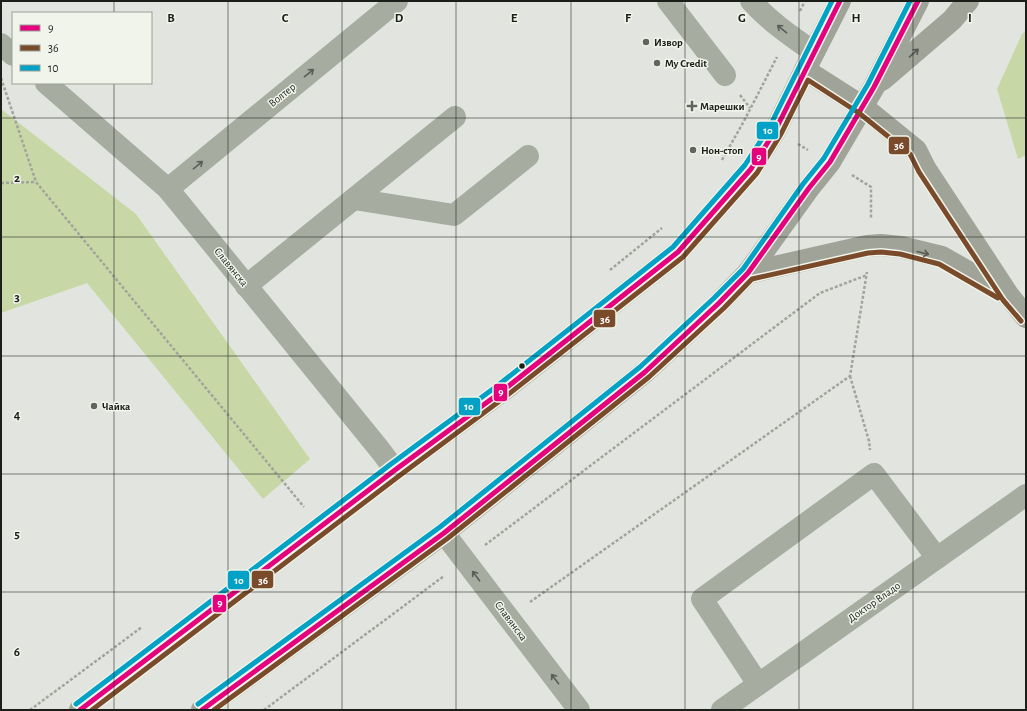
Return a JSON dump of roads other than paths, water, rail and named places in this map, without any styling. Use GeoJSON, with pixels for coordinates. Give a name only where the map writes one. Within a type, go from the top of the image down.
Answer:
{"type":"FeatureCollection","features":[{"type":"Feature","properties":{"kind":"main road"},"geometry":{"type":"LineString","coordinates":[[80,710],[395,470],[501,392],[678,252],[751,169],[775,131],[840,1]]}},
{"type":"Feature","properties":{"kind":"main road"},"geometry":{"type":"LineString","coordinates":[[202,710],[444,532],[645,372],[719,304],[748,273],[809,188],[830,162],[874,87],[918,1]]}},
{"type":"Feature","properties":{"kind":"main road"},"geometry":{"type":"LineString","coordinates":[[874,87],[952,20],[968,1]]}},
{"type":"Feature","properties":{"kind":"main road"},"geometry":{"type":"LineString","coordinates":[[809,61],[916,150],[925,168],[1009,296],[1026,316]]}},
{"type":"Feature","properties":{"kind":"main road"},"geometry":{"type":"LineString","coordinates":[[748,273],[867,246],[881,245],[901,247],[942,257],[1009,296]]}},
{"type":"Feature","properties":{"kind":"street","name":"Волтер"},"geometry":{"type":"LineString","coordinates":[[168,189],[397,1]]}},
{"type":"Feature","properties":{"kind":"street"},"geometry":{"type":"LineString","coordinates":[[668,1],[725,75]]}},
{"type":"Feature","properties":{"kind":"street"},"geometry":{"type":"LineString","coordinates":[[751,1],[760,11],[789,35],[809,61]]}},
{"type":"Feature","properties":{"kind":"street"},"geometry":{"type":"LineString","coordinates":[[1,44],[12,54]]}},
{"type":"Feature","properties":{"kind":"street","name":"Славянска"},"geometry":{"type":"LineString","coordinates":[[47,84],[168,189],[395,470]]}},
{"type":"Feature","properties":{"kind":"street"},"geometry":{"type":"LineString","coordinates":[[246,286],[455,117]]}},
{"type":"Feature","properties":{"kind":"street"},"geometry":{"type":"LineString","coordinates":[[354,199],[454,215],[528,156]]}},
{"type":"Feature","properties":{"kind":"street"},"geometry":{"type":"LineString","coordinates":[[758,684],[702,599],[874,474],[937,558]]}},
{"type":"Feature","properties":{"kind":"street","name":"Доктор Владо"},"geometry":{"type":"LineString","coordinates":[[722,710],[1026,495]]}},
{"type":"Feature","properties":{"kind":"street","name":"Славянска"},"geometry":{"type":"LineString","coordinates":[[444,532],[579,710]]}},
{"type":"Feature","properties":{"kind":"place","name":"Извор"},"geometry":{"type":"Point","coordinates":[646,42]}},
{"type":"Feature","properties":{"kind":"place","name":"My Credit"},"geometry":{"type":"Point","coordinates":[657,63]}},
{"type":"Feature","properties":{"kind":"place","name":"Марешки"},"geometry":{"type":"Point","coordinates":[692,106]}},
{"type":"Feature","properties":{"kind":"place","name":"Нон-стоп"},"geometry":{"type":"Point","coordinates":[693,150]}},
{"type":"Feature","properties":{"kind":"place","name":"Чайка"},"geometry":{"type":"Point","coordinates":[94,406]}}]}
